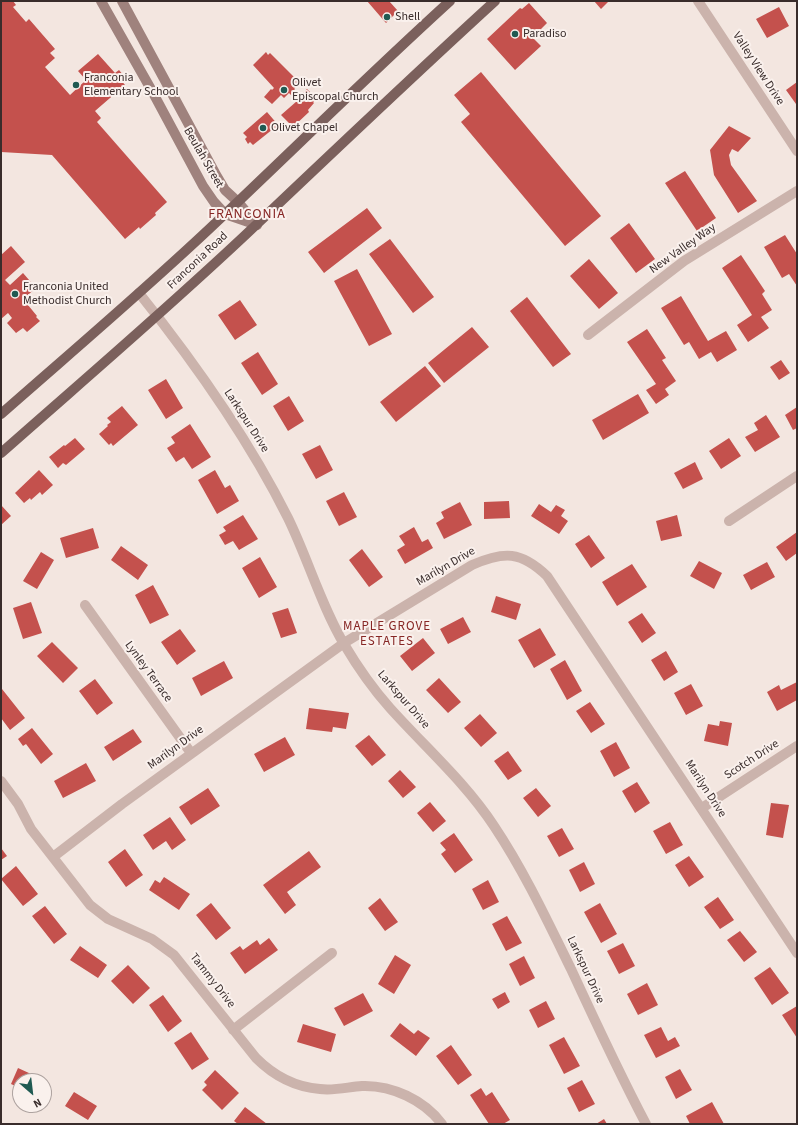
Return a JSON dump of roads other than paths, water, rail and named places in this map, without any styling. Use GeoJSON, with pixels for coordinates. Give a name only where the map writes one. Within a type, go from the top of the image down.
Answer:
{"type":"FeatureCollection","features":[{"type":"Feature","properties":{"kind":"main road","name":"Beulah Street"},"geometry":{"type":"LineString","coordinates":[[101,1],[152,91],[203,186],[214,202],[225,214],[256,225]]}},
{"type":"Feature","properties":{"kind":"main road","name":"Beulah Street"},"geometry":{"type":"LineString","coordinates":[[122,1],[215,173],[226,190],[238,202],[256,225]]}},
{"type":"Feature","properties":{"kind":"main road","name":"Franconia Road"},"geometry":{"type":"LineString","coordinates":[[1,414],[139,293],[225,214],[450,1]]}},
{"type":"Feature","properties":{"kind":"main road","name":"Franconia Road"},"geometry":{"type":"LineString","coordinates":[[1,453],[157,316],[495,1]]}},
{"type":"Feature","properties":{"kind":"street","name":"Valley View Drive"},"geometry":{"type":"LineString","coordinates":[[698,1],[797,151]]}},
{"type":"Feature","properties":{"kind":"street","name":"New Valley Way"},"geometry":{"type":"LineString","coordinates":[[588,335],[684,261],[797,191]]}},
{"type":"Feature","properties":{"kind":"street","name":"Larkspur Drive"},"geometry":{"type":"LineString","coordinates":[[139,293],[182,348],[262,470],[289,520],[344,643],[369,682],[388,706],[451,772],[492,823],[514,856],[543,911],[620,1075],[646,1124]]}},
{"type":"Feature","properties":{"kind":"street"},"geometry":{"type":"LineString","coordinates":[[729,521],[797,476]]}},
{"type":"Feature","properties":{"kind":"street","name":"Marilyn Drive"},"geometry":{"type":"LineString","coordinates":[[53,857],[191,753],[344,643],[472,565],[489,557],[500,555],[513,556],[524,559],[537,566],[547,576],[797,953]]}},
{"type":"Feature","properties":{"kind":"street","name":"Lynley Terrace"},"geometry":{"type":"LineString","coordinates":[[84,605],[191,753]]}},
{"type":"Feature","properties":{"kind":"street","name":"Scotch Drive"},"geometry":{"type":"LineString","coordinates":[[702,808],[796,751]]}},
{"type":"Feature","properties":{"kind":"street","name":"Tammy Drive"},"geometry":{"type":"LineString","coordinates":[[1,781],[18,804],[32,829],[90,905],[123,927],[152,939],[174,955],[263,1066],[291,1083],[306,1088],[321,1090],[363,1086],[387,1089],[406,1095],[421,1104],[442,1124]]}},
{"type":"Feature","properties":{"kind":"street"},"geometry":{"type":"LineString","coordinates":[[233,1030],[332,953]]}},
{"type":"Feature","properties":{"kind":"place","name":"Shell"},"geometry":{"type":"Point","coordinates":[387,17]}},
{"type":"Feature","properties":{"kind":"place","name":"Paradiso"},"geometry":{"type":"Point","coordinates":[515,34]}},
{"type":"Feature","properties":{"kind":"place","name":"Franconia Elementary School"},"geometry":{"type":"Point","coordinates":[76,85]}},
{"type":"Feature","properties":{"kind":"place","name":"Olivet Episcopal Church"},"geometry":{"type":"Point","coordinates":[284,90]}},
{"type":"Feature","properties":{"kind":"place","name":"Olivet Chapel"},"geometry":{"type":"Point","coordinates":[263,128]}},
{"type":"Feature","properties":{"kind":"place","name":"Franconia United Methodist Church"},"geometry":{"type":"Point","coordinates":[15,294]}},
{"type":"Feature","properties":{"kind":"district","name":"FRANCONIA"},"geometry":{"type":"Point","coordinates":[247,215]}},
{"type":"Feature","properties":{"kind":"district","name":"MAPLE GROVE ESTATES"},"geometry":{"type":"Point","coordinates":[387,634]}}]}
